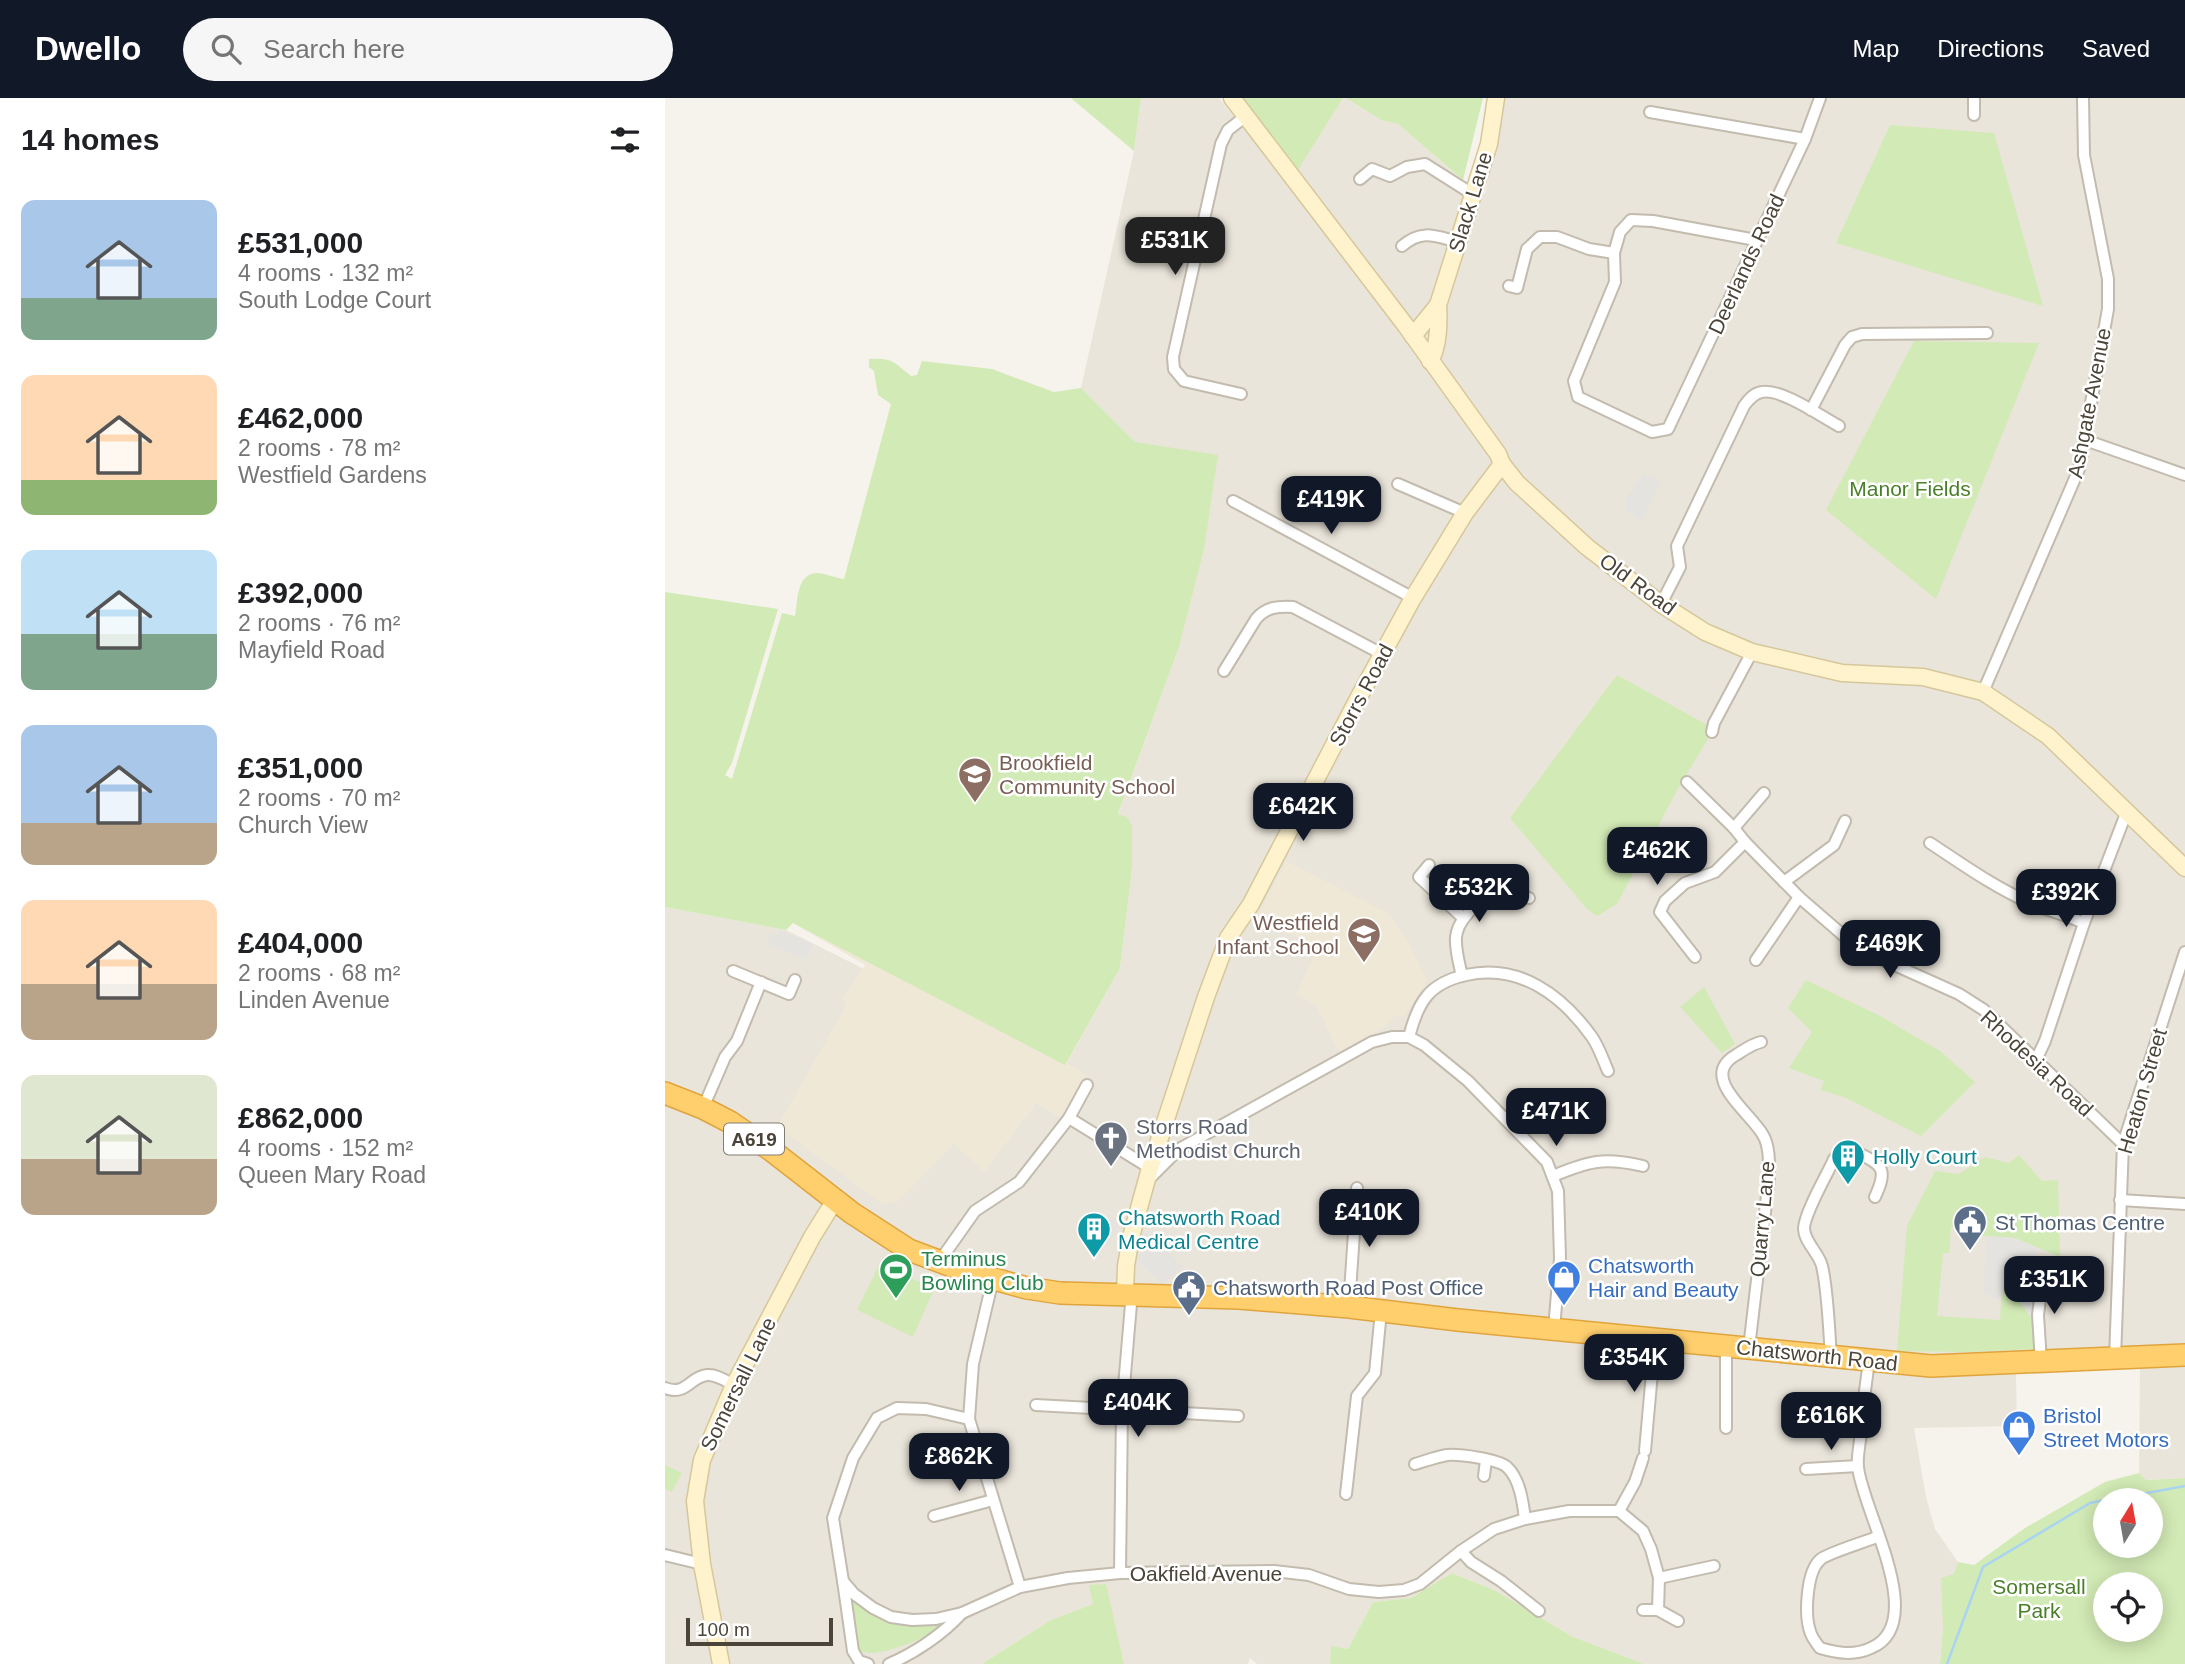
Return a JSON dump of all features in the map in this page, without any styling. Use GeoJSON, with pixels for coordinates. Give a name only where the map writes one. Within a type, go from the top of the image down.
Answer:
{"type":"FeatureCollection","features":[{"type":"Feature","properties":{"kind":"highway","name":"Chatsworth Road"},"geometry":{"type":"LineString","coordinates":[[665,1093],[730,1122],[835,1200],[909,1250],[993,1279],[1060,1293],[1128,1299],[1239,1298],[1349,1307],[1931,1366],[2185,1355]]}},
{"type":"Feature","properties":{"kind":"street","name":"Old Road"},"geometry":{"type":"LineString","coordinates":[[1232,98],[1413,336],[1517,483],[1587,547],[1661,604],[1705,632],[1752,652],[1842,673],[1923,677],[1983,692],[2048,736],[2185,868]]}},
{"type":"Feature","properties":{"kind":"street","name":"Slack Lane"},"geometry":{"type":"LineString","coordinates":[[1413,336],[1438,305],[1489,144],[1496,98]]}},
{"type":"Feature","properties":{"kind":"street","name":"Deerlands Road"},"geometry":{"type":"LineString","coordinates":[[1614,253],[1615,282],[1574,381],[1578,397],[1652,432],[1668,429],[1805,139],[1820,98]]}},
{"type":"Feature","properties":{"kind":"street"},"geometry":{"type":"LineString","coordinates":[[1974,98],[1974,115]]}},
{"type":"Feature","properties":{"kind":"street","name":"Ashgate Avenue"},"geometry":{"type":"LineString","coordinates":[[1983,692],[2079,469],[2108,309],[2109,279],[2084,155],[2083,98]]}},
{"type":"Feature","properties":{"kind":"street"},"geometry":{"type":"LineString","coordinates":[[1650,112],[1805,139]]}},
{"type":"Feature","properties":{"kind":"street"},"geometry":{"type":"LineString","coordinates":[[1241,394],[1184,381],[1174,369],[1173,356],[1221,144],[1227,130],[1246,116]]}},
{"type":"Feature","properties":{"kind":"street"},"geometry":{"type":"LineString","coordinates":[[1360,179],[1372,169],[1390,176],[1407,167],[1425,164],[1474,195]]}},
{"type":"Feature","properties":{"kind":"street"},"geometry":{"type":"LineString","coordinates":[[1509,286],[1517,288],[1527,249],[1539,236],[1557,237],[1589,249],[1614,253],[1620,232],[1631,220],[1653,221],[1756,240]]}},
{"type":"Feature","properties":{"kind":"street"},"geometry":{"type":"LineString","coordinates":[[1402,246],[1414,236],[1429,235],[1458,242]]}},
{"type":"Feature","properties":{"kind":"street","name":"Slack Lane"},"geometry":{"type":"LineString","coordinates":[[1430,361],[1434,355],[1439,320],[1438,305]]}},
{"type":"Feature","properties":{"kind":"street"},"geometry":{"type":"LineString","coordinates":[[1811,410],[1845,345],[1852,337],[1862,334],[1965,328],[1987,333]]}},
{"type":"Feature","properties":{"kind":"street"},"geometry":{"type":"LineString","coordinates":[[1661,604],[1680,567],[1677,546],[1744,405],[1752,396],[1762,392],[1776,392],[1839,426]]}},
{"type":"Feature","properties":{"kind":"street"},"geometry":{"type":"LineString","coordinates":[[2085,440],[2185,475]]}},
{"type":"Feature","properties":{"kind":"street","name":"Storrs Road"},"geometry":{"type":"LineString","coordinates":[[1128,1299],[1126,1266],[1148,1174],[1228,938],[1251,904],[1413,598],[1465,513],[1502,464]]}},
{"type":"Feature","properties":{"kind":"street"},"geometry":{"type":"LineString","coordinates":[[1398,484],[1465,513]]}},
{"type":"Feature","properties":{"kind":"street"},"geometry":{"type":"LineString","coordinates":[[1233,501],[1413,598]]}},
{"type":"Feature","properties":{"kind":"street"},"geometry":{"type":"LineString","coordinates":[[1224,671],[1256,619],[1261,613],[1277,606],[1293,607],[1382,654]]}},
{"type":"Feature","properties":{"kind":"street"},"geometry":{"type":"LineString","coordinates":[[1712,732],[1714,723],[1752,652]]}},
{"type":"Feature","properties":{"kind":"street","name":"Rhodesia Road"},"geometry":{"type":"LineString","coordinates":[[1687,782],[1799,897],[1859,949],[1959,994],[1984,1010],[2123,1144]]}},
{"type":"Feature","properties":{"kind":"street"},"geometry":{"type":"LineString","coordinates":[[1734,828],[1764,793]]}},
{"type":"Feature","properties":{"kind":"street"},"geometry":{"type":"LineString","coordinates":[[2036,1060],[2127,811]]}},
{"type":"Feature","properties":{"kind":"street"},"geometry":{"type":"LineString","coordinates":[[1784,882],[1834,845],[1846,821]]}},
{"type":"Feature","properties":{"kind":"street"},"geometry":{"type":"LineString","coordinates":[[1695,957],[1660,912],[1665,901],[1685,883],[1715,872],[1745,842]]}},
{"type":"Feature","properties":{"kind":"street"},"geometry":{"type":"LineString","coordinates":[[1930,844],[2029,903],[2084,923]]}},
{"type":"Feature","properties":{"kind":"street"},"geometry":{"type":"LineString","coordinates":[[1429,865],[1419,877],[1463,918]]}},
{"type":"Feature","properties":{"kind":"street"},"geometry":{"type":"LineString","coordinates":[[1462,976],[1456,938],[1459,925],[1473,904],[1494,894],[1513,894],[1529,898]]}},
{"type":"Feature","properties":{"kind":"street"},"geometry":{"type":"LineString","coordinates":[[1756,960],[1799,897]]}},
{"type":"Feature","properties":{"kind":"street","name":"Heaton Street"},"geometry":{"type":"LineString","coordinates":[[2115,1359],[2123,1144],[2185,953]]}},
{"type":"Feature","properties":{"kind":"street"},"geometry":{"type":"LineString","coordinates":[[733,971],[789,994],[795,980]]}},
{"type":"Feature","properties":{"kind":"street"},"geometry":{"type":"LineString","coordinates":[[1409,1037],[1414,1019],[1428,992],[1441,983],[1476,972],[1504,972],[1534,982],[1569,1009],[1593,1039],[1608,1071]]}},
{"type":"Feature","properties":{"kind":"street"},"geometry":{"type":"LineString","coordinates":[[703,1108],[725,1057],[737,1041],[761,982]]}},
{"type":"Feature","properties":{"kind":"street"},"geometry":{"type":"LineString","coordinates":[[1069,1118],[1148,1174],[1179,1149],[1372,1042],[1392,1037],[1409,1037],[1424,1045],[1468,1082],[1547,1162],[1558,1191],[1560,1258],[1554,1329]]}},
{"type":"Feature","properties":{"kind":"street","name":"Quarry Lane"},"geometry":{"type":"LineString","coordinates":[[1749,1348],[1769,1178],[1769,1153],[1763,1135],[1724,1084],[1722,1070],[1727,1060],[1761,1042]]}},
{"type":"Feature","properties":{"kind":"street"},"geometry":{"type":"LineString","coordinates":[[939,1262],[975,1211],[1019,1182],[1069,1118],[1087,1085]]}},
{"type":"Feature","properties":{"kind":"street"},"geometry":{"type":"LineString","coordinates":[[1831,1357],[1822,1266],[1804,1230],[1806,1219],[1834,1159],[1848,1151],[1877,1164],[1881,1169],[1882,1176],[1875,1197]]}},
{"type":"Feature","properties":{"kind":"street"},"geometry":{"type":"LineString","coordinates":[[1553,1176],[1578,1166],[1610,1159],[1643,1166]]}},
{"type":"Feature","properties":{"kind":"street"},"geometry":{"type":"LineString","coordinates":[[1349,1307],[1357,1188]]}},
{"type":"Feature","properties":{"kind":"street","name":"Somersall Lane"},"geometry":{"type":"LineString","coordinates":[[721,1664],[702,1564],[695,1502],[702,1460],[734,1385],[812,1237],[835,1200]]}},
{"type":"Feature","properties":{"kind":"street"},"geometry":{"type":"LineString","coordinates":[[2120,1200],[2185,1204]]}},
{"type":"Feature","properties":{"kind":"street"},"geometry":{"type":"LineString","coordinates":[[2041,1362],[2038,1315],[2044,1268]]}},
{"type":"Feature","properties":{"kind":"street"},"geometry":{"type":"LineString","coordinates":[[843,1581],[854,1594],[873,1608],[891,1617],[912,1620],[936,1619],[962,1613],[1020,1587],[969,1419],[973,1364],[993,1279]]}},
{"type":"Feature","properties":{"kind":"street"},"geometry":{"type":"LineString","coordinates":[[1120,1573],[1122,1410],[1128,1299]]}},
{"type":"Feature","properties":{"kind":"street"},"geometry":{"type":"LineString","coordinates":[[1346,1494],[1357,1396],[1375,1373],[1381,1311]]}},
{"type":"Feature","properties":{"kind":"street"},"geometry":{"type":"LineString","coordinates":[[1655,1339],[1644,1455],[1635,1482],[1619,1511],[1643,1531],[1651,1549],[1659,1578],[1658,1610]]}},
{"type":"Feature","properties":{"kind":"street"},"geometry":{"type":"LineString","coordinates":[[1725,1428],[1726,1346]]}},
{"type":"Feature","properties":{"kind":"street"},"geometry":{"type":"LineString","coordinates":[[1868,1361],[1858,1466],[1866,1502],[1879,1536],[1890,1568],[1895,1604],[1892,1628],[1882,1644],[1862,1652],[1836,1653],[1819,1648],[1811,1635],[1807,1616],[1810,1582],[1814,1571],[1821,1559],[1879,1536]]}},
{"type":"Feature","properties":{"kind":"street"},"geometry":{"type":"LineString","coordinates":[[665,1388],[683,1389],[709,1374],[734,1385]]}},
{"type":"Feature","properties":{"kind":"street"},"geometry":{"type":"LineString","coordinates":[[1036,1405],[1238,1416]]}},
{"type":"Feature","properties":{"kind":"street"},"geometry":{"type":"LineString","coordinates":[[868,1664],[859,1661],[853,1651],[833,1518],[853,1458],[877,1418],[897,1408],[926,1409],[969,1419]]}},
{"type":"Feature","properties":{"kind":"street"},"geometry":{"type":"LineString","coordinates":[[1415,1464],[1448,1455],[1486,1460],[1507,1467],[1518,1487],[1525,1519]]}},
{"type":"Feature","properties":{"kind":"street"},"geometry":{"type":"LineString","coordinates":[[1484,1476],[1486,1460]]}},
{"type":"Feature","properties":{"kind":"street"},"geometry":{"type":"LineString","coordinates":[[1806,1469],[1858,1466]]}},
{"type":"Feature","properties":{"kind":"street"},"geometry":{"type":"LineString","coordinates":[[934,1516],[993,1500]]}},
{"type":"Feature","properties":{"kind":"street","name":"Oakfield Avenue"},"geometry":{"type":"LineString","coordinates":[[1020,1587],[1068,1578],[1120,1573],[1274,1571],[1309,1575],[1349,1589],[1379,1592],[1404,1590],[1420,1584],[1461,1550],[1494,1529],[1525,1519],[1569,1511],[1619,1511]]}},
{"type":"Feature","properties":{"kind":"street"},"geometry":{"type":"LineString","coordinates":[[1461,1550],[1471,1562],[1501,1581],[1539,1611]]}},
{"type":"Feature","properties":{"kind":"street"},"geometry":{"type":"LineString","coordinates":[[665,1555],[702,1564]]}},
{"type":"Feature","properties":{"kind":"street"},"geometry":{"type":"LineString","coordinates":[[1659,1578],[1714,1566]]}},
{"type":"Feature","properties":{"kind":"street"},"geometry":{"type":"LineString","coordinates":[[1643,1610],[1658,1610],[1678,1621]]}},
{"type":"Feature","properties":{"kind":"street"},"geometry":{"type":"LineString","coordinates":[[889,1664],[902,1659],[950,1626],[962,1613]]}},
{"type":"Feature","properties":{"kind":"shaded area"},"geometry":{"type":"Polygon","coordinates":[[[1141,98],[1219,98],[1289,183],[1343,98],[1346,98],[1381,120],[1398,124],[1475,191],[1485,194],[1504,98],[2185,98],[2185,1478],[2146,1480],[2139,1473],[2140,1368],[2016,1374],[2017,1426],[1914,1428],[1926,1497],[1935,1529],[1958,1562],[1943,1628],[1940,1664],[1644,1664],[1571,1636],[1496,1591],[1452,1573],[1411,1598],[1373,1602],[1348,1649],[1331,1647],[1330,1664],[1257,1664],[1250,1658],[1248,1664],[1124,1664],[1105,1584],[1093,1604],[1051,1620],[982,1664],[665,1664],[665,907],[786,930],[864,969],[844,997],[846,1006],[954,1143],[984,1171],[1036,1103],[1063,1118],[1067,1063],[1120,968],[1132,868],[1132,826],[1118,815],[1179,647],[1135,442],[1081,388],[1134,151],[1141,98]]]}},
{"type":"Feature","properties":{"kind":"shaded area"},"geometry":{"type":"Polygon","coordinates":[[[1644,473],[1661,481],[1641,521],[1626,510],[1626,499],[1644,473]]]}},
{"type":"Feature","properties":{"kind":"shaded area","name":"Brookfield Community School"},"geometry":{"type":"Polygon","coordinates":[[[1204,549],[1179,647],[1117,815],[1105,964],[1120,968],[1067,1063],[1086,1075],[1063,1118],[1036,1103],[984,1172],[954,1143],[898,1201],[883,1204],[777,1127],[846,1006],[844,997],[865,965],[793,923],[831,626],[1204,549]]]}},
{"type":"Feature","properties":{"kind":"shaded area","name":"Westfield Infant School"},"geometry":{"type":"Polygon","coordinates":[[[1286,861],[1389,914],[1408,942],[1427,980],[1405,1016],[1393,1017],[1379,1030],[1340,1054],[1316,1005],[1296,995],[1317,948],[1258,915],[1286,861]]]}},
{"type":"Feature","properties":{"kind":"shaded area"},"geometry":{"type":"Polygon","coordinates":[[[780,930],[813,944],[807,960],[767,944],[771,934],[778,936],[780,930]]]}},
{"type":"Feature","properties":{"kind":"shaded area"},"geometry":{"type":"Polygon","coordinates":[[[1103,1216],[1119,1223],[1108,1246],[1093,1239],[1103,1216]]]}},
{"type":"Feature","properties":{"kind":"shaded area"},"geometry":{"type":"Polygon","coordinates":[[[1140,1231],[1154,1235],[1182,1268],[1162,1284],[1136,1259],[1140,1231]]]}},
{"type":"Feature","properties":{"kind":"shaded area"},"geometry":{"type":"Polygon","coordinates":[[[1987,1236],[2015,1238],[2040,1250],[2025,1286],[2037,1308],[2036,1324],[2021,1303],[2015,1288],[2003,1288],[2002,1299],[1989,1298],[1989,1294],[1983,1294],[1987,1236]]]}},
{"type":"Feature","properties":{"kind":"green space"},"geometry":{"type":"Polygon","coordinates":[[[1071,98],[1141,98],[1134,151],[1071,98]]]}},
{"type":"Feature","properties":{"kind":"green space"},"geometry":{"type":"Polygon","coordinates":[[[1238,98],[1343,98],[1296,173],[1238,98]]]}},
{"type":"Feature","properties":{"kind":"green space"},"geometry":{"type":"Polygon","coordinates":[[[1346,98],[1483,98],[1463,180],[1398,124],[1381,120],[1346,98]]]}},
{"type":"Feature","properties":{"kind":"green space"},"geometry":{"type":"Polygon","coordinates":[[[1890,125],[1994,133],[2043,306],[1836,243],[1890,125]]]}},
{"type":"Feature","properties":{"kind":"green space","name":"Manor Fields"},"geometry":{"type":"Polygon","coordinates":[[[1914,341],[2039,343],[1936,599],[1826,510],[1914,341]]]}},
{"type":"Feature","properties":{"kind":"green space","name":"Brookfield Community School"},"geometry":{"type":"Polygon","coordinates":[[[869,359],[893,362],[911,376],[917,375],[922,361],[992,369],[1054,392],[1081,388],[1135,442],[1218,455],[1204,549],[1179,647],[1118,814],[1127,817],[1132,826],[1132,868],[1120,968],[1065,1065],[793,923],[786,930],[665,907],[665,592],[778,609],[732,763],[725,775],[732,779],[782,613],[795,616],[801,584],[809,575],[819,573],[844,579],[891,404],[878,395],[869,359]]]}},
{"type":"Feature","properties":{"kind":"green space"},"geometry":{"type":"Polygon","coordinates":[[[1617,675],[1711,727],[1709,737],[1676,792],[1617,904],[1597,916],[1587,909],[1510,818],[1617,675]]]}},
{"type":"Feature","properties":{"kind":"green space"},"geometry":{"type":"Polygon","coordinates":[[[1806,980],[1880,1016],[1940,1051],[1975,1082],[1921,1136],[1846,1098],[1821,1090],[1824,1081],[1789,1068],[1812,1032],[1788,1008],[1806,980]]]}},
{"type":"Feature","properties":{"kind":"green space"},"geometry":{"type":"Polygon","coordinates":[[[1704,987],[1735,1044],[1722,1053],[1680,1007],[1704,987]]]}},
{"type":"Feature","properties":{"kind":"green space"},"geometry":{"type":"Polygon","coordinates":[[[2019,1155],[2042,1181],[2058,1180],[2060,1257],[2015,1238],[1967,1235],[1967,1228],[1951,1227],[1949,1253],[1943,1253],[1937,1316],[2000,1320],[2002,1288],[2015,1288],[2021,1303],[2036,1324],[2035,1349],[1897,1351],[1907,1226],[1935,1171],[1959,1174],[1985,1157],[2009,1163],[2019,1155]]]}},
{"type":"Feature","properties":{"kind":"green space","name":"Terminus Bowling Club"},"geometry":{"type":"Polygon","coordinates":[[[880,1263],[934,1289],[913,1337],[857,1310],[880,1263]]]}},
{"type":"Feature","properties":{"kind":"green space"},"geometry":{"type":"Polygon","coordinates":[[[665,1465],[682,1473],[672,1492],[665,1489],[665,1465]]]}},
{"type":"Feature","properties":{"kind":"green space","name":"Somersall Park"},"geometry":{"type":"Polygon","coordinates":[[[2139,1473],[2146,1480],[2185,1478],[2185,1664],[1940,1664],[1943,1628],[1941,1578],[1954,1574],[1958,1562],[1974,1565],[2025,1528],[2093,1489],[2093,1558],[2163,1558],[2163,1488],[2095,1488],[2105,1482],[2139,1473]]]}},
{"type":"Feature","properties":{"kind":"green space"},"geometry":{"type":"Polygon","coordinates":[[[1452,1573],[1496,1591],[1571,1636],[1644,1664],[1330,1664],[1331,1646],[1348,1649],[1373,1602],[1411,1598],[1452,1573]]]}},
{"type":"Feature","properties":{"kind":"green space"},"geometry":{"type":"Polygon","coordinates":[[[1106,1584],[1124,1664],[982,1664],[1051,1620],[1093,1604],[1089,1585],[1106,1584]]]}},
{"type":"Feature","properties":{"kind":"green space"},"geometry":{"type":"Polygon","coordinates":[[[852,1598],[884,1619],[906,1623],[944,1621],[946,1625],[899,1647],[873,1653],[863,1652],[856,1648],[853,1636],[848,1599],[852,1598]]]}},
{"type":"Feature","properties":{"kind":"waterway"},"geometry":{"type":"LineString","coordinates":[[2163,1490],[2185,1486]]}},
{"type":"Feature","properties":{"kind":"waterway"},"geometry":{"type":"LineString","coordinates":[[1947,1664],[1983,1567],[2093,1502]]}},
{"type":"Feature","properties":{"kind":"place","name":"Brookfield Community School"},"geometry":{"type":"Point","coordinates":[975,804]}},
{"type":"Feature","properties":{"kind":"place","name":"Westfield Infant School"},"geometry":{"type":"Point","coordinates":[1364,964]}},
{"type":"Feature","properties":{"kind":"place","name":"Storrs Road Methodist Church"},"geometry":{"type":"Point","coordinates":[1111,1168]}},
{"type":"Feature","properties":{"kind":"place","name":"Holly Court"},"geometry":{"type":"Point","coordinates":[1848,1186]}},
{"type":"Feature","properties":{"kind":"place","name":"St Thomas Centre"},"geometry":{"type":"Point","coordinates":[1970,1252]}},
{"type":"Feature","properties":{"kind":"place","name":"Chatsworth Road Medical Centre"},"geometry":{"type":"Point","coordinates":[1094,1259]}},
{"type":"Feature","properties":{"kind":"place","name":"Terminus Bowling Club"},"geometry":{"type":"Point","coordinates":[896,1300]}},
{"type":"Feature","properties":{"kind":"place","name":"Chatsworth Hair and Beauty"},"geometry":{"type":"Point","coordinates":[1564,1307]}},
{"type":"Feature","properties":{"kind":"place","name":"Chatsworth Road Post Office"},"geometry":{"type":"Point","coordinates":[1189,1317]}},
{"type":"Feature","properties":{"kind":"place","name":"Bristol Street Motors"},"geometry":{"type":"Point","coordinates":[2019,1457]}}]}
